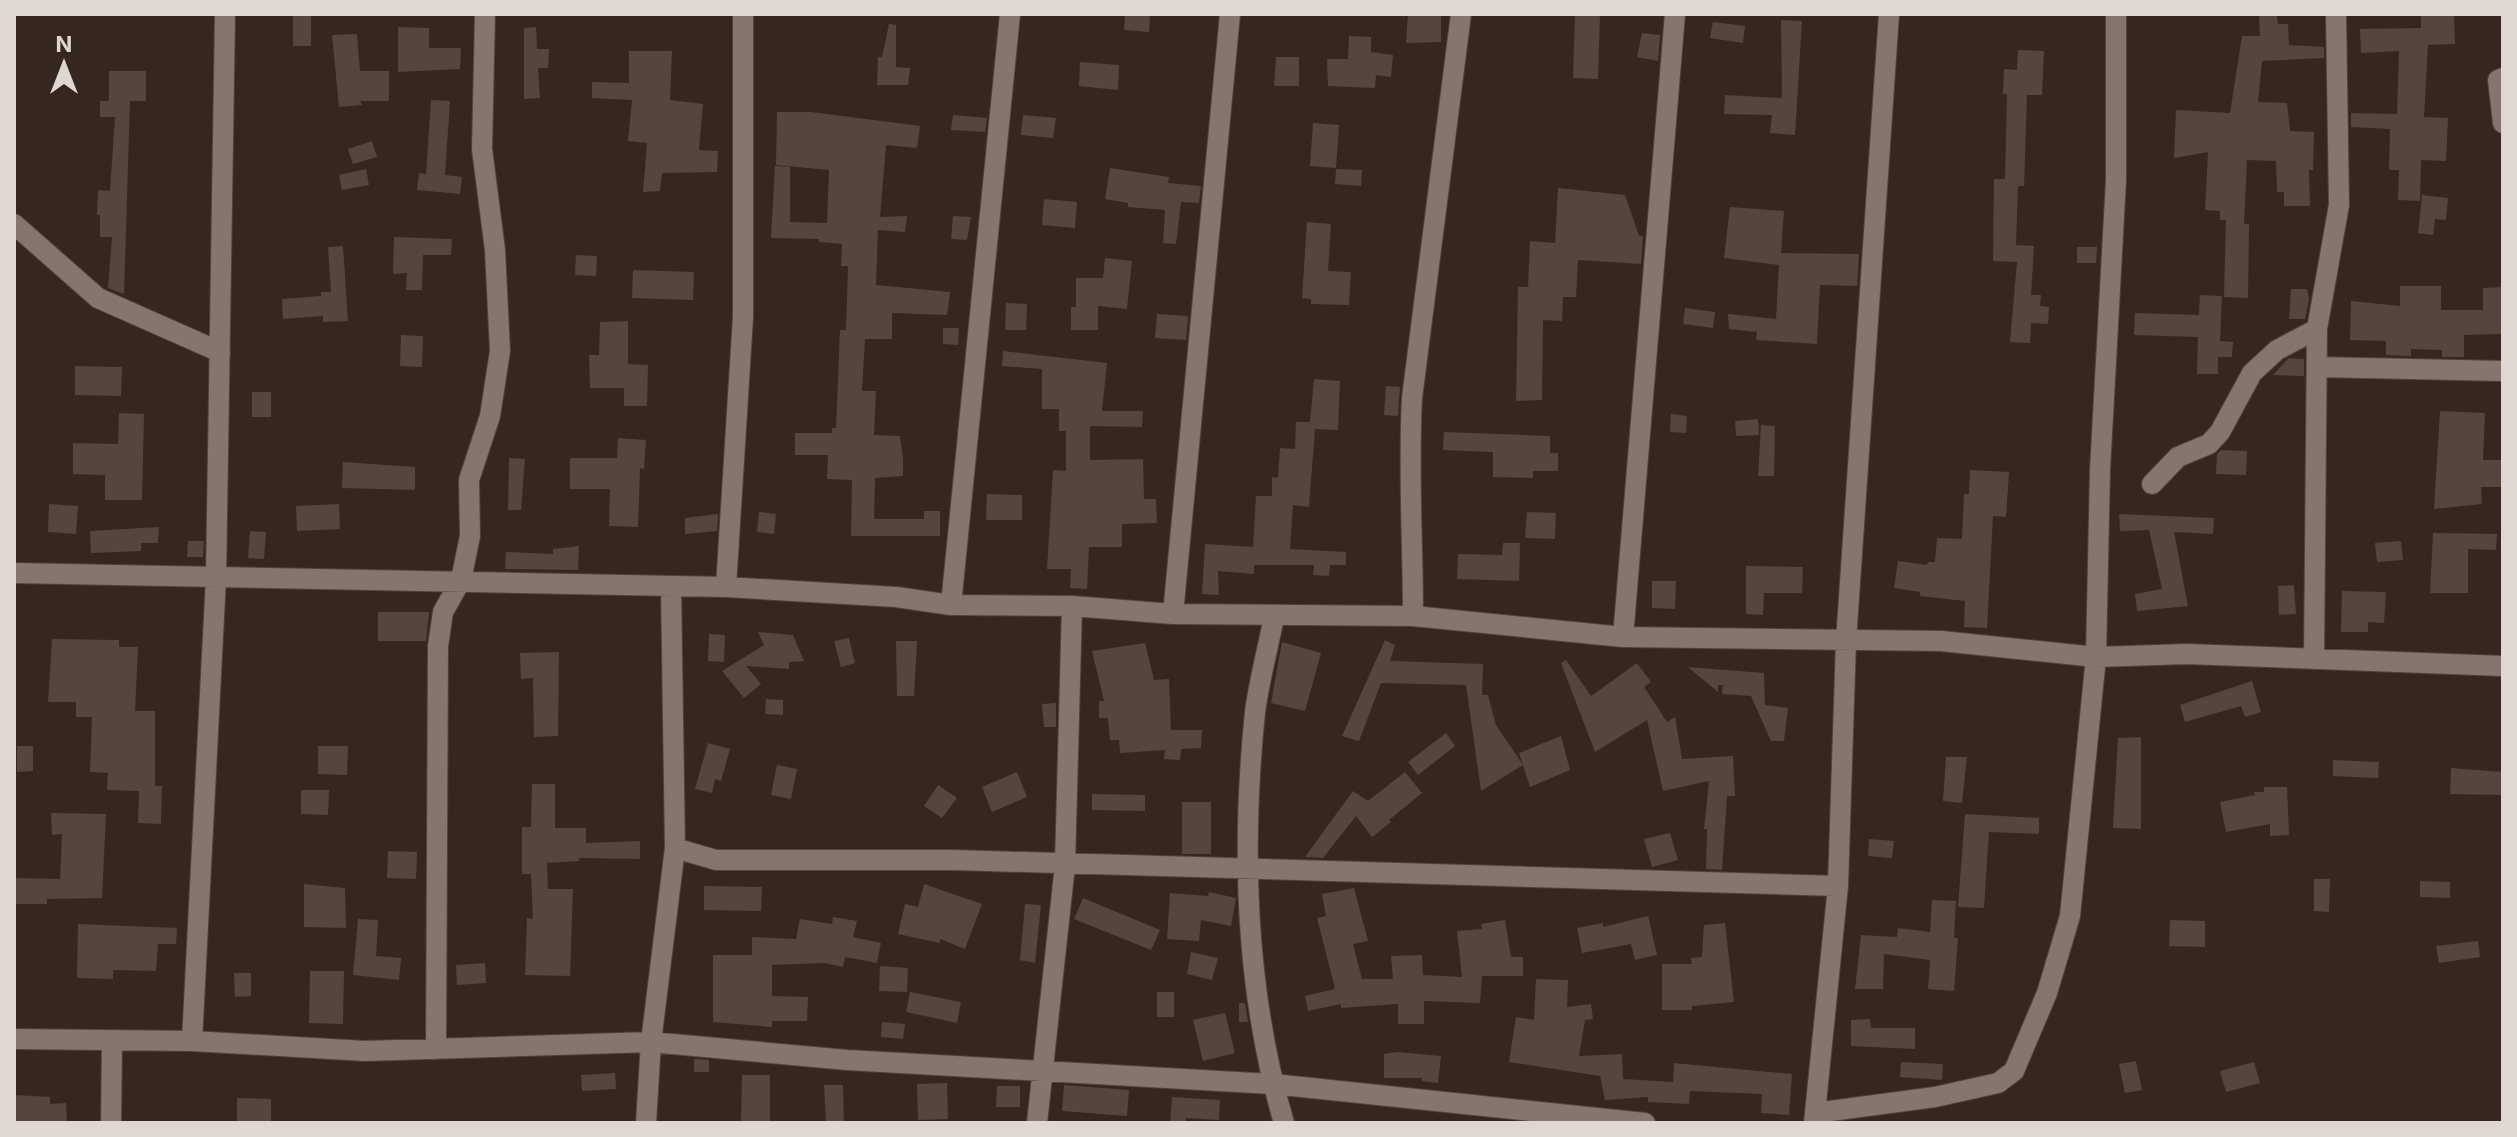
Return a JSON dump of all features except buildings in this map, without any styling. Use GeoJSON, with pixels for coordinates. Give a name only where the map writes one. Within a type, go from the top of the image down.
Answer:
{"type":"FeatureCollection","features":[{"type":"Feature","properties":{"kind":"street"},"geometry":{"type":"LineString","coordinates":[[192,1041],[216,578],[225,14]]}},
{"type":"Feature","properties":{"kind":"street"},"geometry":{"type":"LineString","coordinates":[[436,1049],[438,646],[443,612],[461,580],[470,536],[469,480],[490,416],[500,351],[495,250],[482,149],[485,14]]}},
{"type":"Feature","properties":{"kind":"street"},"geometry":{"type":"LineString","coordinates":[[726,587],[743,317],[743,14]]}},
{"type":"Feature","properties":{"kind":"street"},"geometry":{"type":"LineString","coordinates":[[951,605],[1010,14]]}},
{"type":"Feature","properties":{"kind":"street"},"geometry":{"type":"LineString","coordinates":[[1173,614],[1230,14]]}},
{"type":"Feature","properties":{"kind":"street"},"geometry":{"type":"LineString","coordinates":[[1413,616],[1413,506],[1409,454],[1412,398],[1461,14]]}},
{"type":"Feature","properties":{"kind":"street"},"geometry":{"type":"LineString","coordinates":[[1623,637],[1675,14]]}},
{"type":"Feature","properties":{"kind":"street"},"geometry":{"type":"LineString","coordinates":[[1889,14],[1846,641],[1838,886],[1814,1118],[1998,1083],[2014,1071],[2047,993],[2070,916],[2096,657],[2100,470],[2116,180],[2116,14]]}},
{"type":"Feature","properties":{"kind":"street"},"geometry":{"type":"LineString","coordinates":[[2314,659],[2317,329],[2339,205],[2336,14]]}},
{"type":"Feature","properties":{"kind":"street"},"geometry":{"type":"LineString","coordinates":[[2503,78],[2498,80],[2503,123]]}},
{"type":"Feature","properties":{"kind":"street"},"geometry":{"type":"LineString","coordinates":[[14,224],[98,298],[220,352]]}},
{"type":"Feature","properties":{"kind":"street"},"geometry":{"type":"LineString","coordinates":[[2152,484],[2178,457],[2209,444],[2220,432],[2252,373],[2277,350],[2317,329]]}},
{"type":"Feature","properties":{"kind":"street"},"geometry":{"type":"LineString","coordinates":[[2317,367],[2503,371]]}},
{"type":"Feature","properties":{"kind":"street"},"geometry":{"type":"LineString","coordinates":[[14,573],[726,587],[896,597],[951,605],[1072,606],[1173,614],[1274,617],[1413,616],[1623,637],[1941,641],[2096,657],[2187,654],[2503,666]]}},
{"type":"Feature","properties":{"kind":"street"},"geometry":{"type":"LineString","coordinates":[[646,1123],[651,1042],[675,848],[671,586]]}},
{"type":"Feature","properties":{"kind":"street"},"geometry":{"type":"LineString","coordinates":[[1037,1123],[1065,865],[1072,606]]}},
{"type":"Feature","properties":{"kind":"street"},"geometry":{"type":"LineString","coordinates":[[1274,617],[1256,711],[1246,868],[1252,958],[1273,1084],[1284,1123]]}},
{"type":"Feature","properties":{"kind":"street"},"geometry":{"type":"LineString","coordinates":[[675,848],[716,860],[954,860],[1838,886]]}},
{"type":"Feature","properties":{"kind":"street"},"geometry":{"type":"LineString","coordinates":[[14,1039],[192,1041],[340,1050],[651,1042],[847,1060],[1273,1084],[1645,1123]]}},
{"type":"Feature","properties":{"kind":"street"},"geometry":{"type":"LineString","coordinates":[[111,1123],[112,1040]]}}]}
